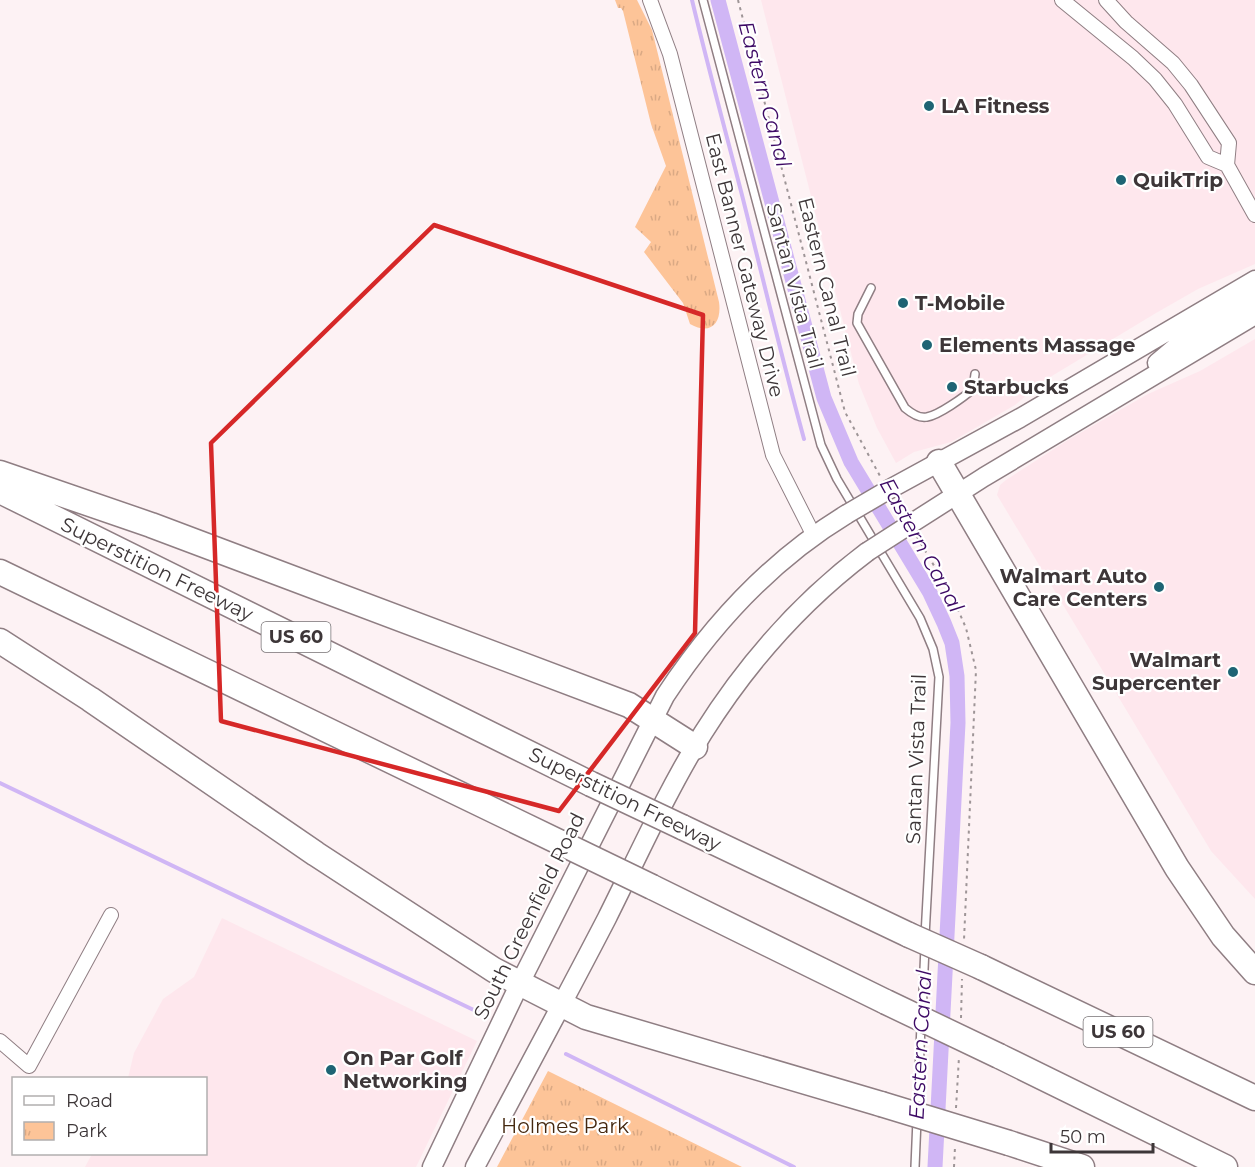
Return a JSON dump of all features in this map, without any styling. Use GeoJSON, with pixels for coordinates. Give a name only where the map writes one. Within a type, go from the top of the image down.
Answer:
{"type":"FeatureCollection","features":[{"type":"Feature","properties":{"kind":"highway"},"geometry":{"type":"LineString","coordinates":[[939,462],[1177,868],[1223,936],[1255,972]]}},
{"type":"Feature","properties":{"kind":"highway"},"geometry":{"type":"LineString","coordinates":[[0,473],[162,529],[629,705],[695,747]]}},
{"type":"Feature","properties":{"kind":"highway","name":"Superstition Freeway"},"geometry":{"type":"LineString","coordinates":[[0,491],[591,784],[909,935],[972,969],[1255,1098]]}},
{"type":"Feature","properties":{"kind":"highway"},"geometry":{"type":"LineString","coordinates":[[0,572],[1225,1167]]}},
{"type":"Feature","properties":{"kind":"highway"},"geometry":{"type":"LineString","coordinates":[[0,641],[90,699],[316,854],[494,970],[586,1017],[881,1104],[1082,1167]]}},
{"type":"Feature","properties":{"kind":"main road","name":"South Greenfield Road"},"geometry":{"type":"LineString","coordinates":[[432,1167],[520,983],[652,720],[688,662],[737,602],[774,567],[847,514],[1020,418],[1255,280]]}},
{"type":"Feature","properties":{"kind":"main road"},"geometry":{"type":"LineString","coordinates":[[1132,388],[1165,355],[1182,342],[1255,299]]}},
{"type":"Feature","properties":{"kind":"main road"},"geometry":{"type":"LineString","coordinates":[[475,1167],[562,1005],[695,747],[725,699],[768,644],[817,594],[867,552],[912,529],[958,494],[1255,315]]}},
{"type":"Feature","properties":{"kind":"street"},"geometry":{"type":"LineString","coordinates":[[1062,0],[1155,79],[1175,104],[1208,157],[1227,165]]}},
{"type":"Feature","properties":{"kind":"street"},"geometry":{"type":"LineString","coordinates":[[1106,0],[1126,22],[1173,63],[1191,85],[1229,142],[1227,165],[1255,215]]}},
{"type":"Feature","properties":{"kind":"street","name":"East Banner Gateway Drive"},"geometry":{"type":"LineString","coordinates":[[652,1],[670,54],[773,455],[814,536]]}},
{"type":"Feature","properties":{"kind":"street"},"geometry":{"type":"LineString","coordinates":[[0,1041],[28,1066],[111,915]]}},
{"type":"Feature","properties":{"kind":"lane","name":"Santan Vista Trail"},"geometry":{"type":"LineString","coordinates":[[703,0],[821,445],[843,488],[920,618],[933,649],[939,677],[915,1167]]}},
{"type":"Feature","properties":{"kind":"lane"},"geometry":{"type":"LineString","coordinates":[[872,288],[858,314],[856,323],[905,408],[922,417],[933,415],[973,389],[975,374]]}},
{"type":"Feature","properties":{"kind":"path","name":"Eastern Canal Trail"},"geometry":{"type":"LineString","coordinates":[[738,0],[845,412],[888,490]]}},
{"type":"Feature","properties":{"kind":"path"},"geometry":{"type":"LineString","coordinates":[[912,529],[952,596],[966,628],[976,670],[964,947]]}},
{"type":"Feature","properties":{"kind":"path"},"geometry":{"type":"LineString","coordinates":[[960,1028],[972,969]]}},
{"type":"Feature","properties":{"kind":"path"},"geometry":{"type":"LineString","coordinates":[[956,1109],[959,1052]]}},
{"type":"Feature","properties":{"kind":"path"},"geometry":{"type":"LineString","coordinates":[[954,1167],[955,1144]]}},
{"type":"Feature","properties":{"kind":"highlighted area"},"geometry":{"type":"Polygon","coordinates":[[[434,225],[703,315],[695,633],[559,811],[221,721],[211,443],[434,225]]]}},
{"type":"Feature","properties":{"kind":"shaded area"},"geometry":{"type":"Polygon","coordinates":[[[761,0],[1255,0],[1255,264],[1198,289],[1156,313],[1042,382],[1015,405],[951,442],[914,452],[896,463],[877,428],[859,384],[761,0]]]}},
{"type":"Feature","properties":{"kind":"shaded area"},"geometry":{"type":"Polygon","coordinates":[[[1255,339],[1255,899],[1211,851],[997,495],[1000,485],[1006,480],[1068,440],[1148,394],[1200,371],[1255,339]]]}},
{"type":"Feature","properties":{"kind":"shaded area"},"geometry":{"type":"Polygon","coordinates":[[[222,918],[477,1041],[416,1167],[85,1167],[91,1155],[207,1155],[207,1077],[128,1077],[134,1053],[163,999],[194,977],[222,918]]]}},
{"type":"Feature","properties":{"kind":"green space"},"geometry":{"type":"Polygon","coordinates":[[[615,0],[637,0],[652,30],[719,302],[719,316],[714,325],[709,328],[704,329],[690,324],[683,303],[644,252],[651,242],[635,227],[666,166],[651,124],[623,11],[618,8],[615,0]]]}},
{"type":"Feature","properties":{"kind":"green space","name":"Holmes Park"},"geometry":{"type":"Polygon","coordinates":[[[548,1071],[742,1167],[497,1167],[548,1071]]]}},
{"type":"Feature","properties":{"kind":"waterway"},"geometry":{"type":"LineString","coordinates":[[692,0],[804,439]]}},
{"type":"Feature","properties":{"kind":"waterway","name":"Eastern Canal"},"geometry":{"type":"LineString","coordinates":[[718,0],[824,398],[851,462],[930,593],[952,643],[957,676],[958,723],[935,1167]]}},
{"type":"Feature","properties":{"kind":"waterway"},"geometry":{"type":"LineString","coordinates":[[0,783],[480,1013]]}},
{"type":"Feature","properties":{"kind":"waterway"},"geometry":{"type":"LineString","coordinates":[[566,1054],[794,1167]]}},
{"type":"Feature","properties":{"kind":"place","name":"LA Fitness"},"geometry":{"type":"Point","coordinates":[929,106]}},
{"type":"Feature","properties":{"kind":"place","name":"QuikTrip"},"geometry":{"type":"Point","coordinates":[1121,180]}},
{"type":"Feature","properties":{"kind":"place","name":"T-Mobile"},"geometry":{"type":"Point","coordinates":[903,303]}},
{"type":"Feature","properties":{"kind":"place","name":"Elements Massage"},"geometry":{"type":"Point","coordinates":[927,345]}},
{"type":"Feature","properties":{"kind":"place","name":"Starbucks"},"geometry":{"type":"Point","coordinates":[952,387]}},
{"type":"Feature","properties":{"kind":"place","name":"Walmart Auto Care Centers"},"geometry":{"type":"Point","coordinates":[1159,587]}},
{"type":"Feature","properties":{"kind":"place","name":"Walmart Supercenter"},"geometry":{"type":"Point","coordinates":[1233,672]}},
{"type":"Feature","properties":{"kind":"place","name":"On Par Golf Networking"},"geometry":{"type":"Point","coordinates":[331,1070]}}]}
